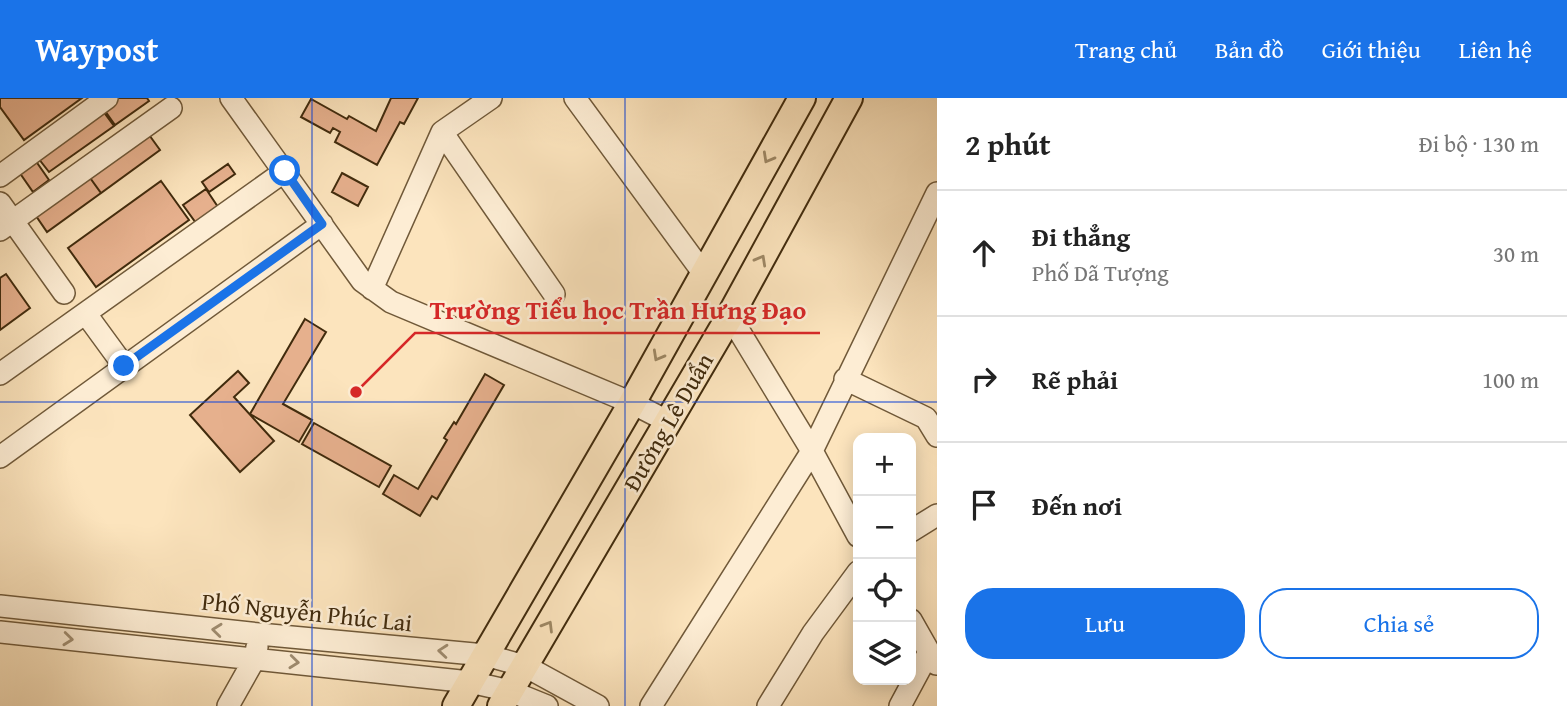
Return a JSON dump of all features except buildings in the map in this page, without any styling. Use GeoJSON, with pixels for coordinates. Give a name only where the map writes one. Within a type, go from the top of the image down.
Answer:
{"type":"FeatureCollection","features":[{"type":"Feature","properties":{"kind":"main road","name":"Đường Lê Duẩn"},"geometry":{"type":"LineString","coordinates":[[456,706],[632,403],[802,98]]}},
{"type":"Feature","properties":{"kind":"main road","name":"Đường Lê Duẩn"},"geometry":{"type":"LineString","coordinates":[[505,699],[730,316],[849,98]]}},
{"type":"Feature","properties":{"kind":"street"},"geometry":{"type":"LineString","coordinates":[[0,176],[107,98]]}},
{"type":"Feature","properties":{"kind":"street"},"geometry":{"type":"LineString","coordinates":[[231,98],[362,281],[372,289],[391,302],[632,403],[669,422]]}},
{"type":"Feature","properties":{"kind":"street"},"geometry":{"type":"LineString","coordinates":[[372,289],[442,132],[491,98]]}},
{"type":"Feature","properties":{"kind":"street"},"geometry":{"type":"LineString","coordinates":[[575,98],[704,274]]}},
{"type":"Feature","properties":{"kind":"street"},"geometry":{"type":"LineString","coordinates":[[6,225],[172,108]]}},
{"type":"Feature","properties":{"kind":"street"},"geometry":{"type":"LineString","coordinates":[[442,132],[554,294]]}},
{"type":"Feature","properties":{"kind":"street"},"geometry":{"type":"LineString","coordinates":[[0,374],[285,171]]}},
{"type":"Feature","properties":{"kind":"street"},"geometry":{"type":"LineString","coordinates":[[651,706],[811,451],[937,193]]}},
{"type":"Feature","properties":{"kind":"street"},"geometry":{"type":"LineString","coordinates":[[0,203],[6,225],[64,293]]}},
{"type":"Feature","properties":{"kind":"street"},"geometry":{"type":"LineString","coordinates":[[0,457],[322,224]]}},
{"type":"Feature","properties":{"kind":"street"},"geometry":{"type":"LineString","coordinates":[[86,314],[124,366]]}},
{"type":"Feature","properties":{"kind":"street"},"geometry":{"type":"LineString","coordinates":[[730,316],[853,527]]}},
{"type":"Feature","properties":{"kind":"street"},"geometry":{"type":"LineString","coordinates":[[845,379],[933,422]]}},
{"type":"Feature","properties":{"kind":"street"},"geometry":{"type":"LineString","coordinates":[[916,528],[937,515]]}},
{"type":"Feature","properties":{"kind":"street"},"geometry":{"type":"LineString","coordinates":[[768,706],[813,633],[853,579]]}},
{"type":"Feature","properties":{"kind":"street","name":"Phố Nguyễn Phúc Lai"},"geometry":{"type":"LineString","coordinates":[[0,606],[485,655],[525,666],[598,706]]}},
{"type":"Feature","properties":{"kind":"street","name":"Phố Nguyễn Phúc Lai"},"geometry":{"type":"LineString","coordinates":[[0,632],[470,682],[505,699],[547,706]]}},
{"type":"Feature","properties":{"kind":"street"},"geometry":{"type":"LineString","coordinates":[[228,706],[255,658],[259,634]]}},
{"type":"Feature","properties":{"kind":"street"},"geometry":{"type":"LineString","coordinates":[[900,706],[927,639]]}},
{"type":"Feature","properties":{"kind":"place","name":"Trường Tiểu học Trần Hưng Đạo"},"geometry":{"type":"Point","coordinates":[356,392]}},
{"type":"Feature","properties":{"kind":"route"},"geometry":{"type":"LineString","coordinates":[[124,366],[322,224],[285,171]]}}]}
